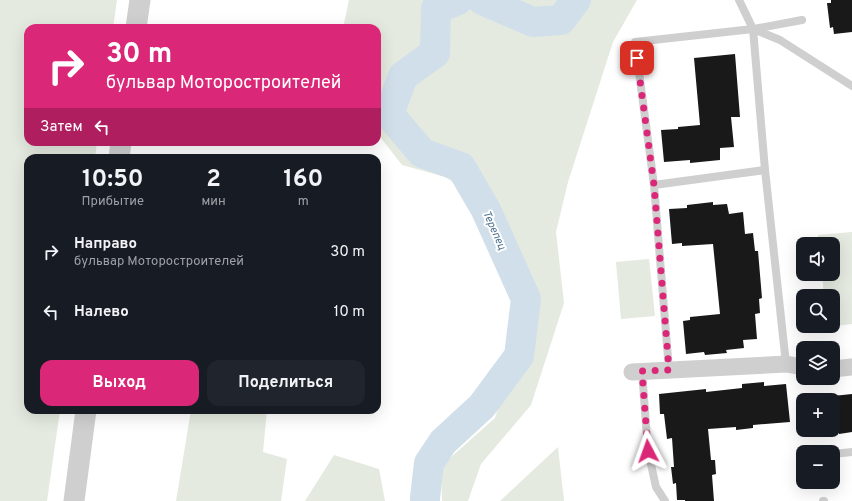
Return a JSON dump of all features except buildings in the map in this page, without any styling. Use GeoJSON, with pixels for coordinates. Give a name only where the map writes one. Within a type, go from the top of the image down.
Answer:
{"type":"FeatureCollection","features":[{"type":"Feature","properties":{"kind":"street"},"geometry":{"type":"LineString","coordinates":[[137,24],[140,0]]}},
{"type":"Feature","properties":{"kind":"street"},"geometry":{"type":"LineString","coordinates":[[637,371],[786,364],[796,366]]}},
{"type":"Feature","properties":{"kind":"street"},"geometry":{"type":"LineString","coordinates":[[840,368],[852,367]]}},
{"type":"Feature","properties":{"kind":"street"},"geometry":{"type":"LineString","coordinates":[[74,501],[85,414]]}},
{"type":"Feature","properties":{"kind":"lane"},"geometry":{"type":"LineString","coordinates":[[740,0],[753,29],[765,170],[786,364]]}},
{"type":"Feature","properties":{"kind":"lane"},"geometry":{"type":"LineString","coordinates":[[669,370],[654,185],[635,42],[753,29],[802,20]]}},
{"type":"Feature","properties":{"kind":"lane"},"geometry":{"type":"LineString","coordinates":[[753,29],[780,40],[852,86]]}},
{"type":"Feature","properties":{"kind":"lane"},"geometry":{"type":"LineString","coordinates":[[654,185],[765,170]]}},
{"type":"Feature","properties":{"kind":"lane"},"geometry":{"type":"LineString","coordinates":[[637,371],[648,451],[656,486],[664,501]]}},
{"type":"Feature","properties":{"kind":"lane"},"geometry":{"type":"LineString","coordinates":[[840,453],[852,452]]}},
{"type":"Feature","properties":{"kind":"shaded area"},"geometry":{"type":"Polygon","coordinates":[[[0,0],[117,0],[114,24],[24,24],[24,146],[96,146],[96,154],[24,154],[24,414],[59,414],[47,501],[0,501],[0,0]]]}},
{"type":"Feature","properties":{"kind":"shaded area"},"geometry":{"type":"Polygon","coordinates":[[[349,0],[637,0],[613,42],[568,182],[556,232],[564,303],[531,405],[481,464],[468,501],[442,501],[441,466],[495,418],[523,332],[475,196],[445,177],[402,165],[381,138],[381,24],[344,24],[349,0]]]}},
{"type":"Feature","properties":{"kind":"shaded area"},"geometry":{"type":"Polygon","coordinates":[[[852,232],[852,324],[840,325],[840,289],[823,289],[823,281],[840,281],[840,237],[818,237],[818,235],[852,232]]]}},
{"type":"Feature","properties":{"kind":"shaded area"},"geometry":{"type":"Polygon","coordinates":[[[649,259],[655,316],[621,319],[616,262],[649,259]]]}},
{"type":"Feature","properties":{"kind":"shaded area"},"geometry":{"type":"Polygon","coordinates":[[[190,414],[267,414],[263,452],[287,459],[281,501],[176,501],[190,414]]]}},
{"type":"Feature","properties":{"kind":"shaded area"},"geometry":{"type":"Polygon","coordinates":[[[558,447],[564,501],[500,501],[558,447]]]}},
{"type":"Feature","properties":{"kind":"shaded area"},"geometry":{"type":"Polygon","coordinates":[[[334,455],[379,469],[385,501],[305,501],[334,455]]]}},
{"type":"Feature","properties":{"kind":"waterway","name":"Терепец"},"geometry":{"type":"LineString","coordinates":[[425,501],[429,463],[443,442],[482,406],[519,356],[526,299],[486,210],[461,167],[422,153],[389,114],[403,76],[435,53],[436,9],[458,0]]}},
{"type":"Feature","properties":{"kind":"waterway","name":"Терепец"},"geometry":{"type":"LineString","coordinates":[[482,0],[533,22],[561,20],[576,0]]}},
{"type":"Feature","properties":{"kind":"route"},"geometry":{"type":"LineString","coordinates":[[637,58],[654,185],[669,370],[642,371],[648,451]]}}]}
